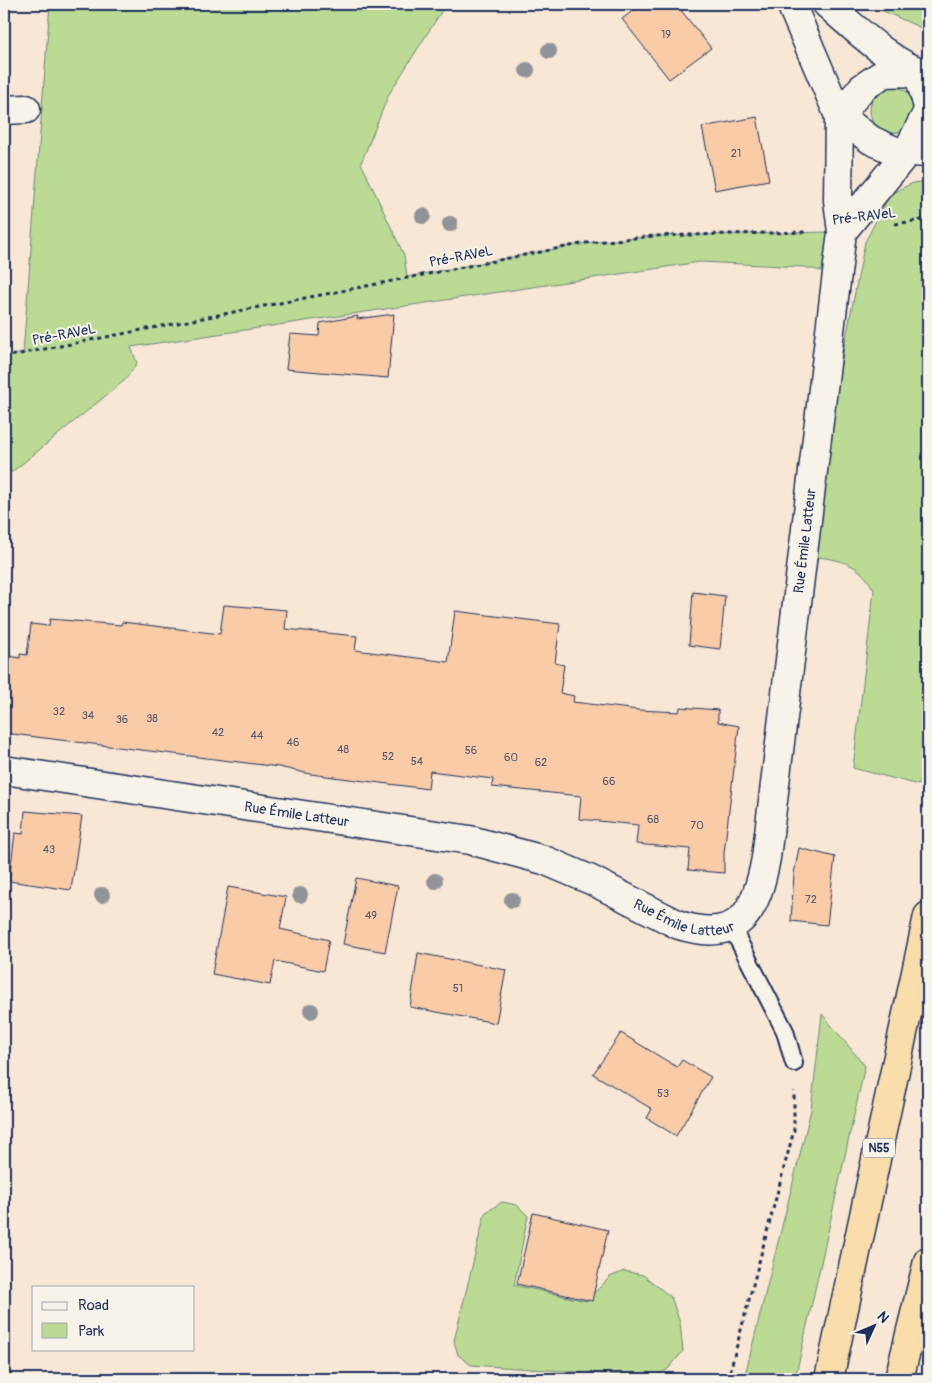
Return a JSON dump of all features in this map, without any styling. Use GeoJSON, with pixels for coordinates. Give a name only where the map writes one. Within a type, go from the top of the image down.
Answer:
{"type":"FeatureCollection","features":[{"type":"Feature","properties":{"kind":"highway","name":"N55"},"geometry":{"type":"LineString","coordinates":[[829,1379],[928,916]]}},
{"type":"Feature","properties":{"kind":"highway"},"geometry":{"type":"LineString","coordinates":[[899,1379],[928,1261]]}},
{"type":"Feature","properties":{"kind":"street"},"geometry":{"type":"LineString","coordinates":[[792,4],[839,116],[870,140],[895,151],[918,152]]}},
{"type":"Feature","properties":{"kind":"street"},"geometry":{"type":"LineString","coordinates":[[827,4],[876,45],[923,73]]}},
{"type":"Feature","properties":{"kind":"street"},"geometry":{"type":"LineString","coordinates":[[839,116],[862,88],[884,73],[923,73]]}},
{"type":"Feature","properties":{"kind":"street"},"geometry":{"type":"LineString","coordinates":[[923,73],[928,107]]}},
{"type":"Feature","properties":{"kind":"street"},"geometry":{"type":"LineString","coordinates":[[842,232],[918,152],[928,111]]}},
{"type":"Feature","properties":{"kind":"street","name":"Rue Émile Latteur"},"geometry":{"type":"LineString","coordinates":[[4,770],[470,840],[544,860],[591,880],[678,925],[706,932],[718,931],[740,920],[756,901],[766,858],[842,232],[838,200],[839,116]]}},
{"type":"Feature","properties":{"kind":"lane"},"geometry":{"type":"LineString","coordinates":[[731,926],[785,1031],[794,1063]]}},
{"type":"Feature","properties":{"kind":"path","name":"Pré-RAVeL"},"geometry":{"type":"LineString","coordinates":[[4,357],[586,243],[654,236],[842,232],[928,219]]}},
{"type":"Feature","properties":{"kind":"path"},"geometry":{"type":"LineString","coordinates":[[728,1379],[794,1130],[794,1063]]}},
{"type":"Feature","properties":{"kind":"green space"},"geometry":{"type":"Polygon","coordinates":[[[50,4],[446,4],[389,94],[361,163],[404,255],[407,277],[586,243],[654,236],[828,232],[827,247],[837,275],[804,267],[700,262],[131,347],[137,363],[125,380],[12,472],[4,472],[4,357],[25,353],[23,353],[50,4]]]}},
{"type":"Feature","properties":{"kind":"green space"},"geometry":{"type":"Polygon","coordinates":[[[887,4],[928,4],[928,31],[881,10],[887,4]]]}},
{"type":"Feature","properties":{"kind":"green space"},"geometry":{"type":"Polygon","coordinates":[[[893,87],[906,91],[912,97],[916,110],[912,123],[906,129],[893,133],[880,129],[874,123],[870,110],[874,97],[880,91],[893,87]]]}},
{"type":"Feature","properties":{"kind":"green space"},"geometry":{"type":"Polygon","coordinates":[[[928,181],[928,730],[919,785],[853,768],[874,590],[853,566],[835,560],[803,555],[865,242],[890,194],[913,183],[928,181]]]}},
{"type":"Feature","properties":{"kind":"green space"},"geometry":{"type":"Polygon","coordinates":[[[822,1014],[865,1066],[795,1379],[744,1379],[811,1110],[822,1014]]]}},
{"type":"Feature","properties":{"kind":"green space"},"geometry":{"type":"Polygon","coordinates":[[[502,1202],[517,1205],[528,1216],[514,1285],[586,1301],[610,1277],[624,1271],[643,1275],[671,1297],[680,1323],[683,1351],[668,1369],[654,1377],[471,1365],[458,1355],[454,1341],[485,1213],[502,1202]]]}},
{"type":"Feature","properties":{"kind":"building"},"geometry":{"type":"Polygon","coordinates":[[[642,4],[676,4],[711,48],[669,79],[622,19],[642,4]]]}},
{"type":"Feature","properties":{"kind":"building"},"geometry":{"type":"Polygon","coordinates":[[[757,117],[769,180],[715,190],[702,127],[757,117]]]}},
{"type":"Feature","properties":{"kind":"building"},"geometry":{"type":"Polygon","coordinates":[[[394,314],[388,378],[286,369],[290,334],[319,336],[320,323],[358,316],[357,319],[394,314]]]}},
{"type":"Feature","properties":{"kind":"building"},"geometry":{"type":"Polygon","coordinates":[[[693,592],[725,596],[720,649],[689,645],[693,592]]]}},
{"type":"Feature","properties":{"kind":"building"},"geometry":{"type":"Polygon","coordinates":[[[224,605],[287,610],[285,629],[357,636],[355,650],[448,662],[455,611],[560,624],[555,663],[564,665],[560,693],[574,696],[573,702],[638,710],[679,712],[680,707],[718,710],[718,722],[739,726],[724,853],[724,873],[688,870],[690,849],[636,844],[638,825],[579,819],[581,796],[492,787],[493,779],[430,771],[428,789],[310,774],[279,767],[4,733],[4,655],[20,658],[20,654],[27,655],[31,624],[49,626],[50,619],[121,625],[122,622],[220,634],[224,605]]]}},
{"type":"Feature","properties":{"kind":"building"},"geometry":{"type":"Polygon","coordinates":[[[25,811],[82,816],[71,890],[9,881],[15,833],[23,834],[25,811]]]}},
{"type":"Feature","properties":{"kind":"building"},"geometry":{"type":"Polygon","coordinates":[[[799,848],[835,857],[827,925],[791,921],[794,874],[799,848]]]}},
{"type":"Feature","properties":{"kind":"building"},"geometry":{"type":"Polygon","coordinates":[[[356,878],[398,886],[385,952],[343,944],[356,878]]]}},
{"type":"Feature","properties":{"kind":"building"},"geometry":{"type":"Polygon","coordinates":[[[228,887],[286,897],[280,929],[329,940],[323,971],[275,961],[270,985],[212,974],[228,887]]]}},
{"type":"Feature","properties":{"kind":"building"},"geometry":{"type":"Polygon","coordinates":[[[418,953],[506,970],[496,1023],[410,1007],[418,953]]]}},
{"type":"Feature","properties":{"kind":"building"},"geometry":{"type":"Polygon","coordinates":[[[621,1033],[677,1067],[682,1060],[711,1077],[676,1136],[647,1118],[652,1109],[593,1074],[621,1033]]]}},
{"type":"Feature","properties":{"kind":"building"},"geometry":{"type":"Polygon","coordinates":[[[533,1213],[608,1230],[592,1301],[517,1284],[533,1213]]]}}]}
